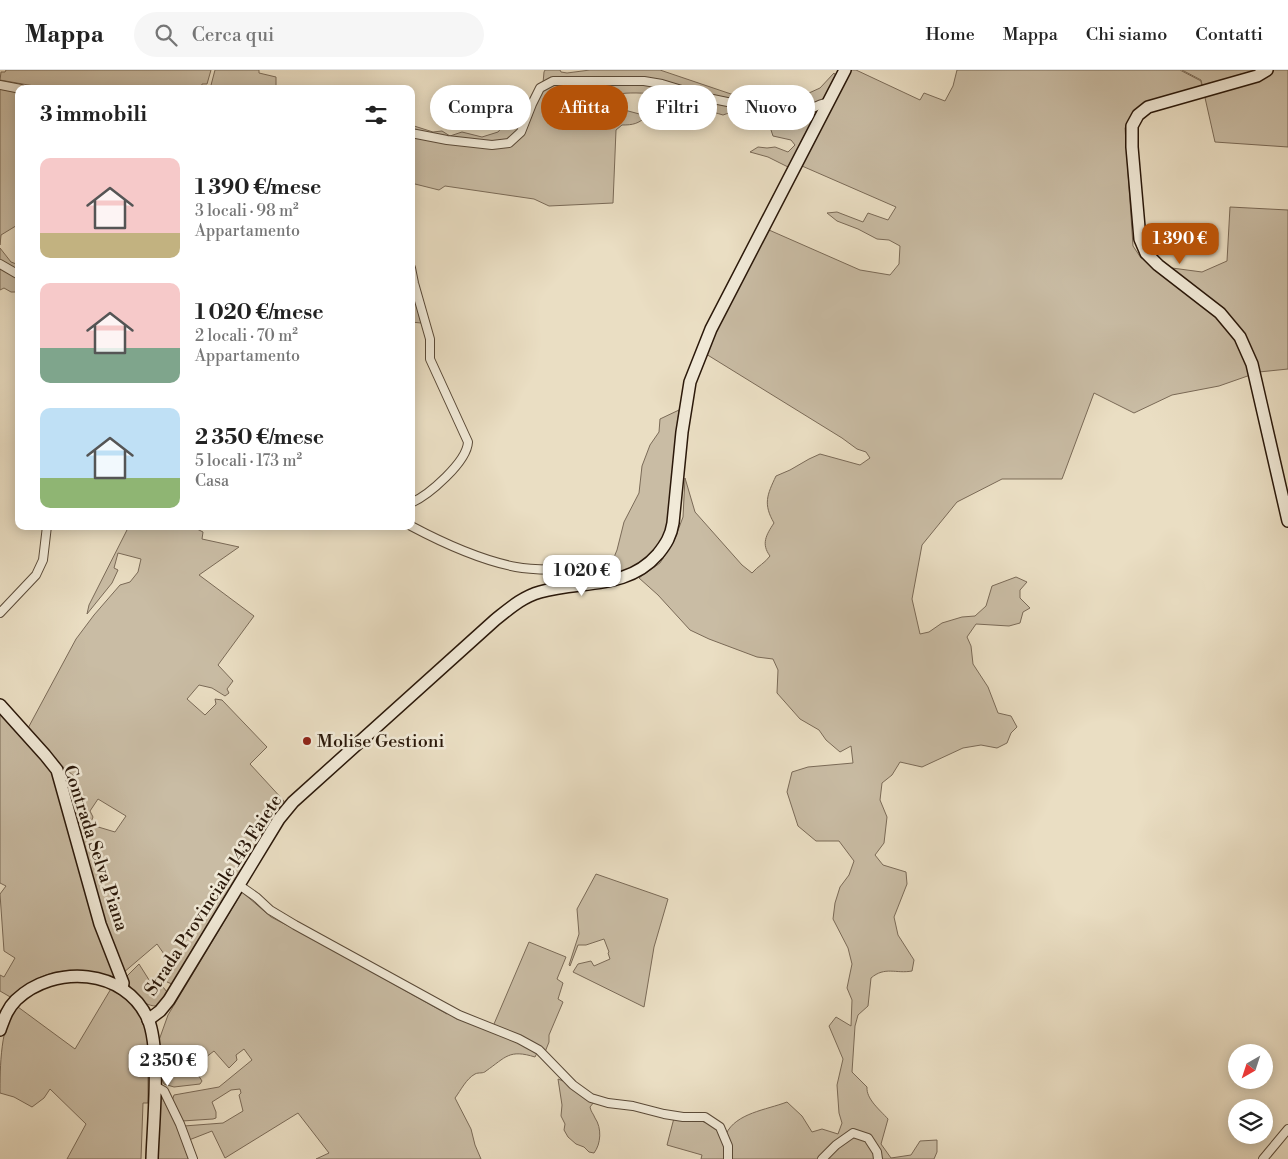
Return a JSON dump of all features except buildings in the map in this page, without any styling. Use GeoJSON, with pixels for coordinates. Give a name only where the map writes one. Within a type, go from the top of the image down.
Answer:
{"type":"FeatureCollection","features":[{"type":"Feature","properties":{"kind":"main road","name":"Strada Provinciale 143 Faiete"},"geometry":{"type":"LineString","coordinates":[[148,1020],[160,1011],[169,1000],[279,819],[292,802],[495,620],[522,599],[531,595],[580,584],[600,583],[632,575],[656,557],[668,542],[673,523],[682,432],[690,382],[711,329],[845,70]]}},
{"type":"Feature","properties":{"kind":"main road"},"geometry":{"type":"LineString","coordinates":[[1267,70],[1257,76],[1148,106],[1138,115],[1132,126],[1132,147],[1140,239],[1146,253],[1158,265],[1220,313],[1240,337],[1252,364],[1288,521]]}},
{"type":"Feature","properties":{"kind":"main road","name":"Contrada Selva Piana"},"geometry":{"type":"LineString","coordinates":[[0,705],[56,770],[73,824],[100,924],[123,983],[122,988]]}},
{"type":"Feature","properties":{"kind":"main road"},"geometry":{"type":"LineString","coordinates":[[0,1030],[7,1012],[15,1001],[45,982],[79,976],[103,979],[122,988],[135,1000],[148,1020],[153,1040],[155,1086],[152,1159]]}},
{"type":"Feature","properties":{"kind":"street"},"geometry":{"type":"LineString","coordinates":[[415,134],[447,140],[492,144],[509,143],[521,132],[540,88],[553,81],[644,81],[662,84],[717,100],[782,113],[813,108],[823,103],[828,103]]}},
{"type":"Feature","properties":{"kind":"street"},"geometry":{"type":"LineString","coordinates":[[0,85],[15,88]]}},
{"type":"Feature","properties":{"kind":"street"},"geometry":{"type":"LineString","coordinates":[[0,264],[15,273]]}},
{"type":"Feature","properties":{"kind":"street"},"geometry":{"type":"LineString","coordinates":[[415,286],[430,339],[430,359],[468,442],[468,449],[442,480],[415,501]]}},
{"type":"Feature","properties":{"kind":"street"},"geometry":{"type":"LineString","coordinates":[[415,528],[484,558],[515,567],[586,572],[596,575],[600,583]]}},
{"type":"Feature","properties":{"kind":"street"},"geometry":{"type":"LineString","coordinates":[[0,613],[36,575],[43,560],[47,530]]}},
{"type":"Feature","properties":{"kind":"street"},"geometry":{"type":"LineString","coordinates":[[239,885],[270,910],[437,1003],[459,1015],[519,1039],[539,1050],[573,1085],[592,1098],[664,1114],[683,1117],[704,1117],[720,1127],[728,1146],[728,1159]]}},
{"type":"Feature","properties":{"kind":"street"},"geometry":{"type":"LineString","coordinates":[[155,1086],[164,1091],[194,1159]]}},
{"type":"Feature","properties":{"kind":"street"},"geometry":{"type":"LineString","coordinates":[[1263,1159],[1288,1129]]}},
{"type":"Feature","properties":{"kind":"street"},"geometry":{"type":"LineString","coordinates":[[822,1159],[836,1145],[853,1133],[868,1138],[877,1152],[878,1159]]}},
{"type":"Feature","properties":{"kind":"shaded area"},"geometry":{"type":"Polygon","coordinates":[[[6,70],[211,70],[207,84],[202,85],[28,85],[0,80],[1,72],[6,70]]]}},
{"type":"Feature","properties":{"kind":"shaded area"},"geometry":{"type":"Polygon","coordinates":[[[215,70],[259,70],[259,73],[276,77],[276,85],[211,85],[215,70]]]}},
{"type":"Feature","properties":{"kind":"shaded area"},"geometry":{"type":"Polygon","coordinates":[[[545,70],[560,70],[567,73],[590,70],[660,70],[704,85],[638,85],[638,93],[628,93],[628,85],[542,85],[545,70]]]}},
{"type":"Feature","properties":{"kind":"shaded area"},"geometry":{"type":"Polygon","coordinates":[[[851,70],[856,70],[920,100],[924,93],[945,101],[953,86],[957,70],[1180,70],[1201,81],[1202,87],[1135,111],[1125,128],[1133,246],[1141,258],[1172,268],[1202,272],[1227,261],[1230,207],[1288,210],[1288,369],[1259,372],[1219,386],[1172,395],[1134,413],[1094,393],[1062,479],[1002,479],[957,502],[922,545],[912,599],[920,634],[929,632],[942,623],[962,617],[975,616],[986,606],[992,586],[1016,577],[1027,582],[1020,590],[1020,598],[1030,608],[1023,612],[1020,623],[1009,626],[976,624],[967,637],[971,646],[973,664],[988,687],[998,713],[1011,716],[1017,727],[1011,733],[1007,743],[997,748],[981,745],[963,748],[922,767],[900,762],[892,775],[882,783],[880,800],[887,817],[884,843],[875,855],[883,865],[906,872],[907,884],[894,917],[898,935],[914,960],[912,971],[886,971],[876,974],[871,978],[868,1006],[858,1015],[855,1026],[852,1072],[867,1087],[871,1100],[888,1119],[881,1144],[891,1158],[911,1155],[920,1141],[937,1140],[937,1152],[934,1159],[731,1159],[731,1146],[726,1134],[737,1121],[761,1110],[787,1102],[802,1116],[812,1132],[822,1129],[838,1134],[842,1123],[839,1113],[837,1085],[843,1059],[829,1026],[836,1017],[851,1026],[852,1000],[847,988],[852,964],[848,948],[833,919],[840,887],[849,875],[854,861],[839,841],[816,841],[798,826],[787,792],[792,772],[808,767],[853,763],[851,746],[840,752],[826,740],[819,730],[800,719],[777,693],[778,670],[773,659],[757,657],[690,630],[658,595],[639,578],[660,563],[674,541],[683,517],[685,478],[695,512],[742,565],[752,573],[770,556],[765,543],[774,523],[767,505],[770,489],[776,476],[820,454],[860,465],[870,458],[866,452],[857,449],[706,354],[728,307],[769,230],[860,270],[890,275],[899,264],[900,246],[889,240],[877,239],[837,221],[827,213],[837,212],[863,222],[868,213],[888,220],[896,207],[802,166],[851,70]]]}},
{"type":"Feature","properties":{"kind":"shaded area"},"geometry":{"type":"Polygon","coordinates":[[[1182,70],[1288,70],[1288,147],[1215,142],[1201,80],[1182,70]]]}},
{"type":"Feature","properties":{"kind":"shaded area"},"geometry":{"type":"Polygon","coordinates":[[[834,73],[836,76],[821,109],[817,109],[815,115],[815,90],[820,88],[834,73]]]}},
{"type":"Feature","properties":{"kind":"shaded area"},"geometry":{"type":"Polygon","coordinates":[[[541,86],[541,130],[616,130],[613,203],[549,206],[534,199],[445,186],[439,190],[415,184],[415,126],[433,132],[442,131],[450,136],[462,132],[482,137],[500,130],[531,130],[531,102],[541,86]]]}},
{"type":"Feature","properties":{"kind":"shaded area"},"geometry":{"type":"Polygon","coordinates":[[[0,88],[15,90],[15,226],[1,235],[0,245],[0,88]]]}},
{"type":"Feature","properties":{"kind":"shaded area"},"geometry":{"type":"Polygon","coordinates":[[[717,89],[727,93],[727,114],[723,115],[717,113],[717,89]]]}},
{"type":"Feature","properties":{"kind":"shaded area"},"geometry":{"type":"Polygon","coordinates":[[[628,111],[638,114],[638,122],[628,124],[628,111]]]}},
{"type":"Feature","properties":{"kind":"shaded area"},"geometry":{"type":"Polygon","coordinates":[[[771,130],[809,130],[790,168],[768,157],[750,152],[758,147],[775,147],[788,152],[795,145],[791,140],[773,136],[771,130]]]}},
{"type":"Feature","properties":{"kind":"shaded area"},"geometry":{"type":"Polygon","coordinates":[[[0,248],[11,262],[15,264],[15,292],[4,288],[0,290],[0,248]]]}},
{"type":"Feature","properties":{"kind":"shaded area"},"geometry":{"type":"Polygon","coordinates":[[[415,298],[421,323],[415,322],[415,298]]]}},
{"type":"Feature","properties":{"kind":"shaded area"},"geometry":{"type":"Polygon","coordinates":[[[679,410],[670,514],[664,537],[654,552],[640,564],[623,571],[605,574],[617,550],[624,522],[639,493],[642,466],[650,445],[659,432],[660,419],[679,410]]]}},
{"type":"Feature","properties":{"kind":"shaded area"},"geometry":{"type":"Polygon","coordinates":[[[127,530],[199,530],[203,532],[202,539],[239,547],[199,575],[254,616],[218,665],[233,681],[227,689],[229,693],[225,696],[212,688],[199,685],[187,699],[205,715],[216,704],[215,699],[222,700],[267,747],[250,764],[284,801],[172,984],[167,982],[163,976],[170,971],[171,964],[157,944],[123,973],[103,922],[80,830],[92,830],[95,826],[115,832],[126,816],[98,799],[90,811],[93,817],[91,822],[85,824],[75,818],[63,778],[67,777],[74,781],[75,777],[54,759],[27,730],[76,639],[120,585],[130,582],[138,572],[141,559],[118,553],[114,568],[118,570],[112,583],[87,614],[89,605],[127,530]]]}},
{"type":"Feature","properties":{"kind":"shaded area"},"geometry":{"type":"Polygon","coordinates":[[[544,573],[576,573],[593,579],[547,579],[544,573]]]}},
{"type":"Feature","properties":{"kind":"shaded area"},"geometry":{"type":"Polygon","coordinates":[[[0,712],[52,769],[117,978],[89,972],[60,972],[37,979],[12,998],[0,991],[0,975],[4,977],[15,958],[4,951],[0,894],[6,886],[0,883],[0,712]]]}},
{"type":"Feature","properties":{"kind":"shaded area"},"geometry":{"type":"Polygon","coordinates":[[[596,874],[668,899],[654,947],[644,1007],[573,972],[578,964],[591,961],[594,966],[610,959],[604,939],[586,945],[578,945],[569,965],[579,934],[577,909],[596,874]]]}},
{"type":"Feature","properties":{"kind":"shaded area"},"geometry":{"type":"Polygon","coordinates":[[[242,892],[271,917],[447,1014],[449,1012],[491,1031],[529,942],[566,957],[557,979],[563,983],[558,999],[563,1002],[549,1035],[549,1042],[545,1052],[540,1047],[535,1057],[513,1054],[503,1058],[485,1072],[476,1073],[472,1076],[455,1098],[471,1129],[481,1159],[316,1159],[329,1153],[298,1113],[225,1158],[212,1131],[189,1140],[184,1126],[223,1123],[243,1111],[239,1095],[241,1093],[240,1089],[231,1090],[212,1102],[216,1112],[216,1118],[213,1119],[182,1121],[172,1101],[174,1095],[219,1087],[252,1060],[244,1049],[236,1055],[237,1060],[229,1068],[214,1051],[193,1067],[202,1081],[200,1084],[174,1087],[164,1084],[159,1073],[158,1043],[168,1015],[242,892]]]}},
{"type":"Feature","properties":{"kind":"shaded area"},"geometry":{"type":"Polygon","coordinates":[[[139,964],[151,983],[157,988],[163,987],[167,992],[161,1003],[156,1006],[141,1000],[125,978],[139,964]]]}},
{"type":"Feature","properties":{"kind":"shaded area"},"geometry":{"type":"Polygon","coordinates":[[[112,987],[124,995],[134,1006],[148,1030],[148,1103],[143,1103],[141,1159],[67,1159],[86,1124],[50,1089],[44,1098],[32,1107],[14,1097],[0,1093],[4,1034],[12,1013],[18,1007],[75,1049],[112,987]]]}},
{"type":"Feature","properties":{"kind":"shaded area"},"geometry":{"type":"Polygon","coordinates":[[[558,1079],[566,1082],[594,1102],[590,1107],[599,1126],[600,1136],[594,1153],[576,1144],[568,1137],[564,1130],[565,1124],[561,1116],[562,1105],[558,1079]]]}},
{"type":"Feature","properties":{"kind":"shaded area"},"geometry":{"type":"Polygon","coordinates":[[[160,1094],[178,1127],[191,1159],[156,1159],[160,1094]]]}},
{"type":"Feature","properties":{"kind":"shaded area"},"geometry":{"type":"Polygon","coordinates":[[[674,1118],[695,1120],[711,1125],[721,1137],[725,1159],[701,1159],[702,1155],[667,1145],[674,1118]]]}},
{"type":"Feature","properties":{"kind":"place","name":"Molise Gestioni"},"geometry":{"type":"Point","coordinates":[307,741]}}]}
